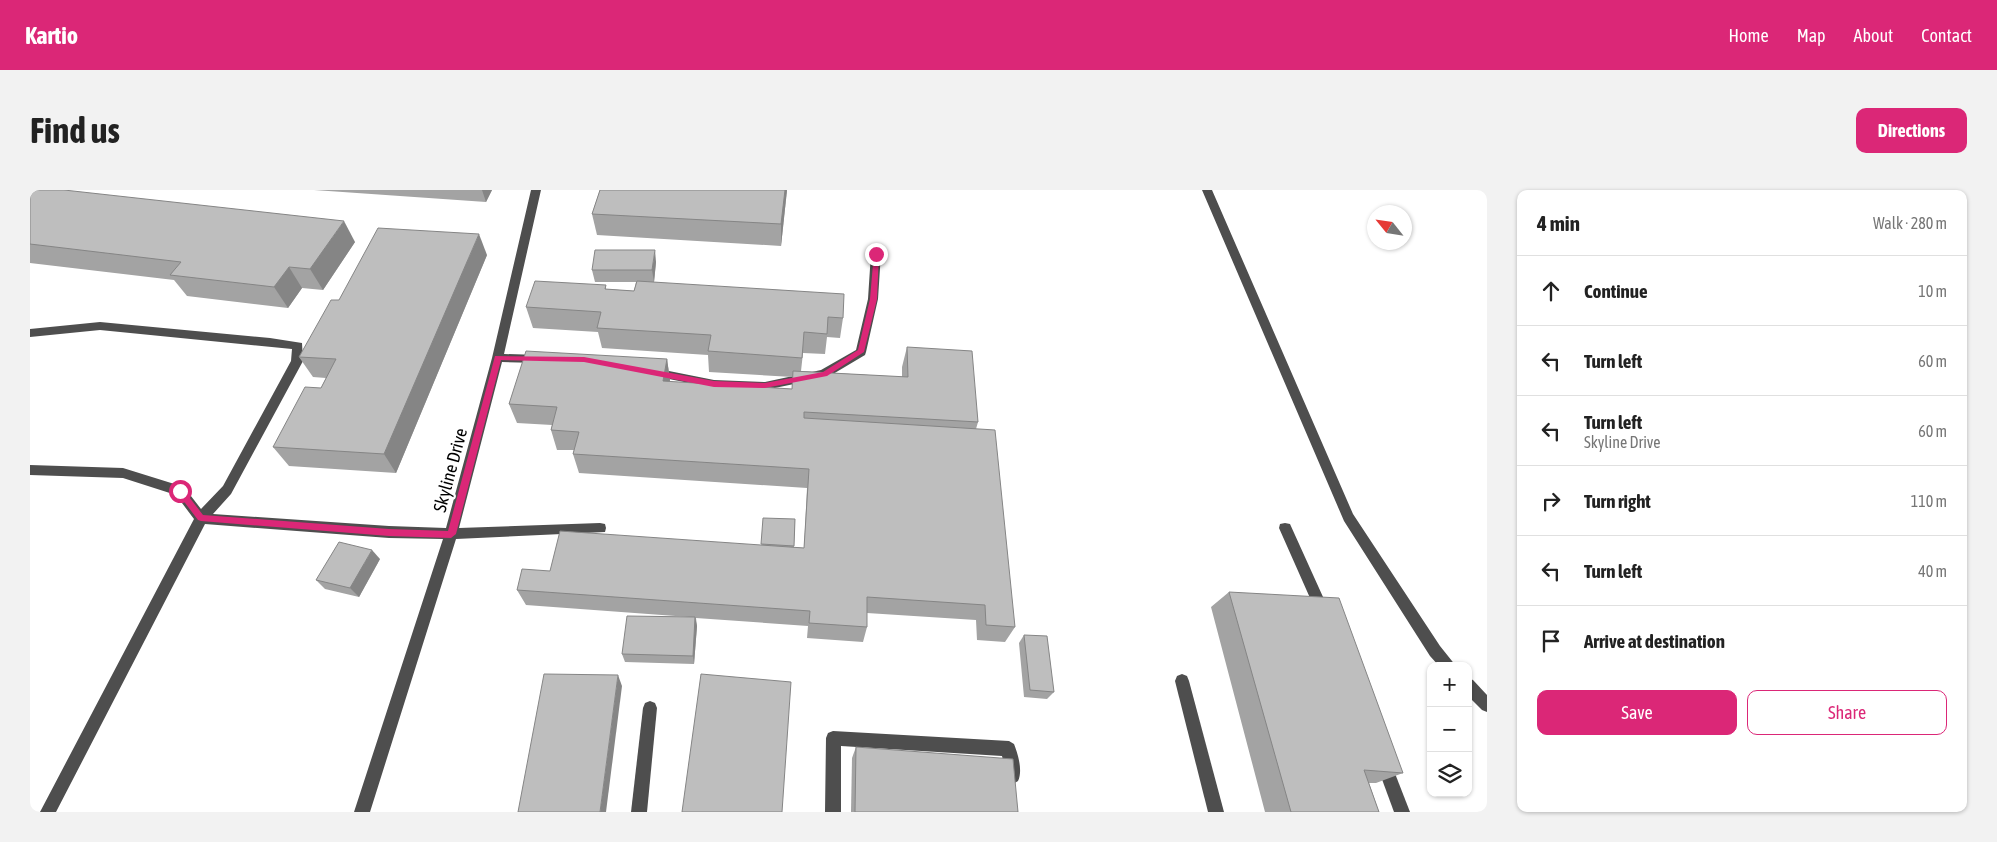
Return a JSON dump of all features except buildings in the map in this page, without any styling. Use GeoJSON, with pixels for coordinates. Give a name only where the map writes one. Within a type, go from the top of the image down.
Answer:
{"type":"FeatureCollection","features":[{"type":"Feature","properties":{"kind":"street","name":"Skyline Drive"},"geometry":{"type":"LineString","coordinates":[[362,812],[451,534],[498,358],[536,190]]}},
{"type":"Feature","properties":{"kind":"street"},"geometry":{"type":"LineString","coordinates":[[1207,190],[1348,516],[1435,651],[1445,662]]}},
{"type":"Feature","properties":{"kind":"street"},"geometry":{"type":"LineString","coordinates":[[641,370],[714,384],[765,386],[824,374],[861,352],[873,299],[876,254]]}},
{"type":"Feature","properties":{"kind":"street"},"geometry":{"type":"LineString","coordinates":[[30,333],[100,326],[298,346],[297,361],[227,490],[201,518],[48,812]]}},
{"type":"Feature","properties":{"kind":"street"},"geometry":{"type":"LineString","coordinates":[[498,358],[555,359]]}},
{"type":"Feature","properties":{"kind":"street"},"geometry":{"type":"LineString","coordinates":[[30,470],[123,473],[180,491],[201,518],[389,532],[451,534],[600,528]]}},
{"type":"Feature","properties":{"kind":"street"},"geometry":{"type":"LineString","coordinates":[[1284,528],[1310,579],[1329,625]]}},
{"type":"Feature","properties":{"kind":"street"},"geometry":{"type":"LineString","coordinates":[[1182,681],[1216,812]]}},
{"type":"Feature","properties":{"kind":"street"},"geometry":{"type":"LineString","coordinates":[[1472,690],[1487,705]]}},
{"type":"Feature","properties":{"kind":"street"},"geometry":{"type":"LineString","coordinates":[[639,812],[650,708]]}},
{"type":"Feature","properties":{"kind":"street"},"geometry":{"type":"LineString","coordinates":[[833,812],[833,738],[1009,749],[1015,794]]}},
{"type":"Feature","properties":{"kind":"street"},"geometry":{"type":"LineString","coordinates":[[1379,750],[1402,812]]}},
{"type":"Feature","properties":{"kind":"route"},"geometry":{"type":"LineString","coordinates":[[180,491],[201,518],[389,532],[451,534],[498,358],[584,360],[680,376],[714,384],[765,386],[824,374],[861,352],[873,299],[876,254]]}}]}
